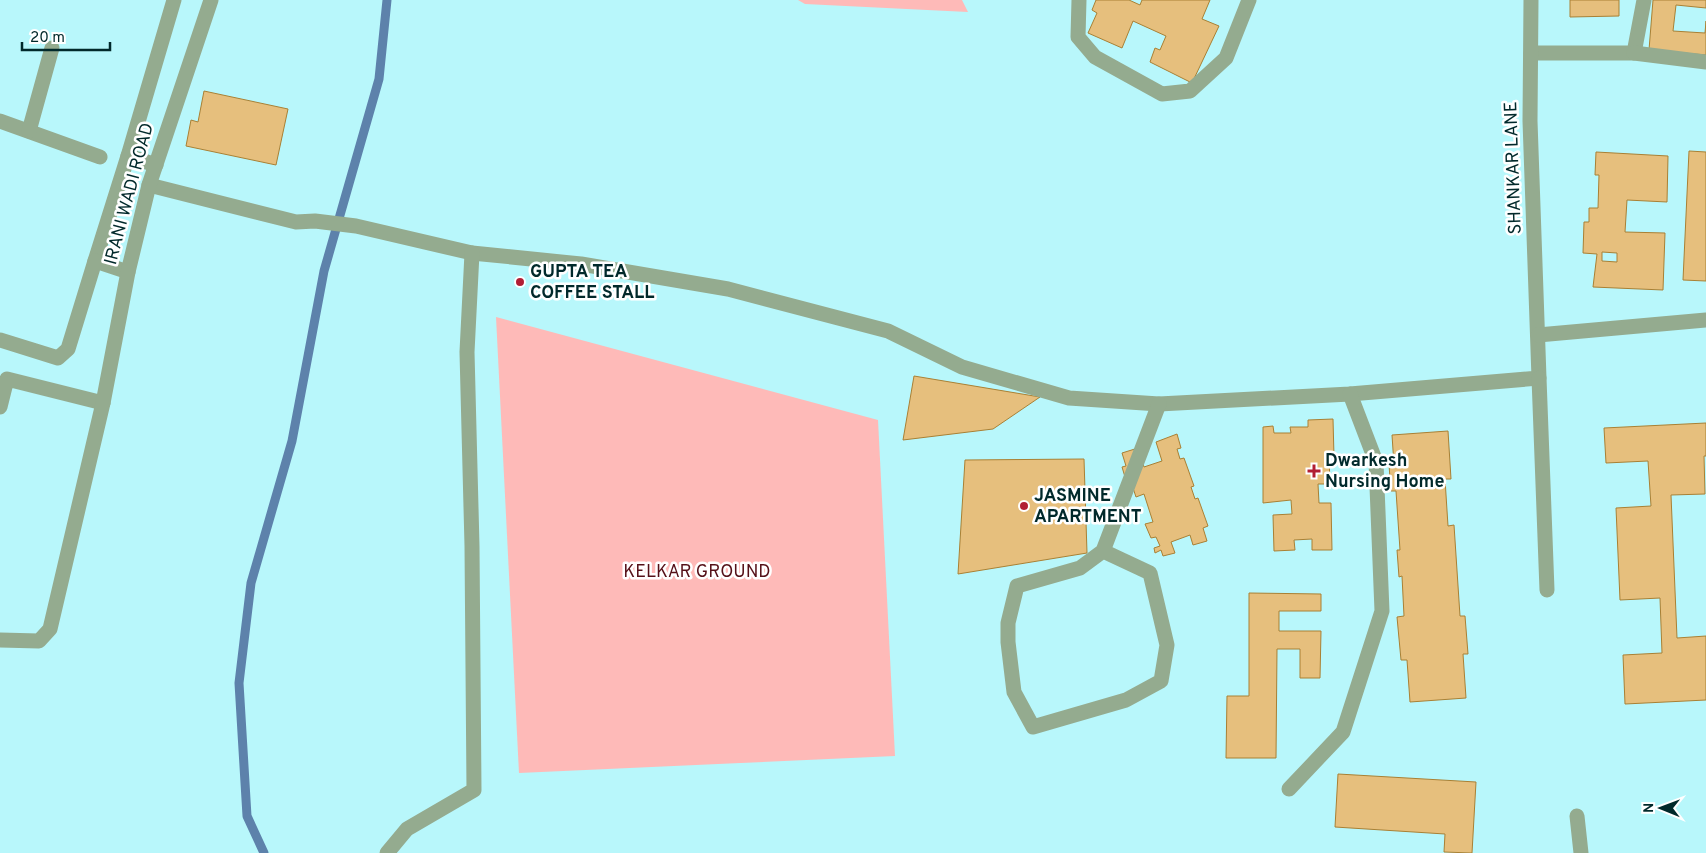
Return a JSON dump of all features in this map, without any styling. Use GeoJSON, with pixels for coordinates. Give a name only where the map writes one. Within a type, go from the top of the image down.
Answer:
{"type":"FeatureCollection","features":[{"type":"Feature","properties":{"kind":"street"},"geometry":{"type":"LineString","coordinates":[[0,340],[58,358],[68,349],[174,0]]}},
{"type":"Feature","properties":{"kind":"street"},"geometry":{"type":"LineString","coordinates":[[1079,0],[1078,37],[1095,57],[1162,94],[1169,94],[1190,91],[1226,58],[1249,0]]}},
{"type":"Feature","properties":{"kind":"street","name":"SHANKAR LANE"},"geometry":{"type":"LineString","coordinates":[[1531,0],[1530,121],[1547,590]]}},
{"type":"Feature","properties":{"kind":"street"},"geometry":{"type":"LineString","coordinates":[[1634,53],[1644,0]]}},
{"type":"Feature","properties":{"kind":"street","name":"IRANI WADI ROAD"},"geometry":{"type":"LineString","coordinates":[[0,640],[39,641],[50,629],[103,403],[128,272],[149,185],[204,2]]}},
{"type":"Feature","properties":{"kind":"street"},"geometry":{"type":"LineString","coordinates":[[30,131],[52,48]]}},
{"type":"Feature","properties":{"kind":"street"},"geometry":{"type":"LineString","coordinates":[[1531,53],[1634,53],[1706,62]]}},
{"type":"Feature","properties":{"kind":"street"},"geometry":{"type":"LineString","coordinates":[[0,121],[100,157]]}},
{"type":"Feature","properties":{"kind":"street"},"geometry":{"type":"LineString","coordinates":[[128,156],[156,165]]}},
{"type":"Feature","properties":{"kind":"street"},"geometry":{"type":"LineString","coordinates":[[149,185],[296,222],[315,221],[356,226],[472,253],[581,264],[728,289],[888,331],[962,367],[1069,398],[1159,404],[1350,394],[1539,378]]}},
{"type":"Feature","properties":{"kind":"street"},"geometry":{"type":"LineString","coordinates":[[387,853],[407,829],[474,790],[468,352],[472,253]]}},
{"type":"Feature","properties":{"kind":"street"},"geometry":{"type":"LineString","coordinates":[[95,262],[128,272]]}},
{"type":"Feature","properties":{"kind":"street"},"geometry":{"type":"LineString","coordinates":[[1538,335],[1706,320]]}},
{"type":"Feature","properties":{"kind":"street"},"geometry":{"type":"LineString","coordinates":[[0,407],[7,379],[103,403]]}},
{"type":"Feature","properties":{"kind":"street"},"geometry":{"type":"LineString","coordinates":[[1289,789],[1343,732],[1382,611],[1376,462],[1350,394]]}},
{"type":"Feature","properties":{"kind":"street"},"geometry":{"type":"LineString","coordinates":[[1103,551],[1150,573],[1167,645],[1161,680],[1126,700],[1032,727],[1014,692],[1008,642],[1008,623],[1017,586],[1080,568],[1103,551],[1159,404]]}},
{"type":"Feature","properties":{"kind":"street"},"geometry":{"type":"LineString","coordinates":[[1577,816],[1581,853]]}},
{"type":"Feature","properties":{"kind":"green space"},"geometry":{"type":"Polygon","coordinates":[[[798,0],[962,0],[968,12],[805,4],[798,0]]]}},
{"type":"Feature","properties":{"kind":"green space","name":"KELKAR GROUND"},"geometry":{"type":"Polygon","coordinates":[[[496,317],[878,420],[895,756],[519,773],[496,317]]]}},
{"type":"Feature","properties":{"kind":"building"},"geometry":{"type":"Polygon","coordinates":[[[1096,0],[1129,0],[1140,5],[1142,0],[1210,0],[1202,19],[1219,26],[1192,83],[1150,62],[1155,48],[1160,50],[1166,36],[1133,21],[1122,48],[1088,33],[1097,13],[1092,10],[1096,0]]]}},
{"type":"Feature","properties":{"kind":"building"},"geometry":{"type":"Polygon","coordinates":[[[1570,0],[1619,0],[1619,16],[1570,17],[1570,0]]]}},
{"type":"Feature","properties":{"kind":"building"},"geometry":{"type":"Polygon","coordinates":[[[1653,0],[1706,0],[1706,8],[1676,5],[1673,31],[1705,33],[1706,21],[1706,55],[1649,50],[1653,0]]]}},
{"type":"Feature","properties":{"kind":"building"},"geometry":{"type":"Polygon","coordinates":[[[204,91],[288,109],[276,165],[186,146],[191,120],[198,122],[204,91]]]}},
{"type":"Feature","properties":{"kind":"building"},"geometry":{"type":"Polygon","coordinates":[[[1689,151],[1706,152],[1706,281],[1683,280],[1689,151]]]}},
{"type":"Feature","properties":{"kind":"building"},"geometry":{"type":"Polygon","coordinates":[[[1596,152],[1668,156],[1667,202],[1627,200],[1625,232],[1665,233],[1663,290],[1593,287],[1597,254],[1583,253],[1584,222],[1589,222],[1589,208],[1598,208],[1599,175],[1595,175],[1596,152]],[[1602,252],[1602,261],[1617,262],[1617,253],[1602,252]]]}},
{"type":"Feature","properties":{"kind":"building"},"geometry":{"type":"Polygon","coordinates":[[[914,376],[1040,397],[993,429],[903,440],[914,376]]]}},
{"type":"Feature","properties":{"kind":"building"},"geometry":{"type":"Polygon","coordinates":[[[1333,419],[1334,457],[1329,457],[1330,484],[1318,484],[1319,503],[1331,503],[1332,550],[1312,550],[1312,539],[1294,540],[1295,550],[1274,551],[1273,515],[1292,514],[1291,500],[1263,503],[1263,427],[1273,426],[1274,433],[1291,433],[1290,427],[1308,427],[1308,420],[1333,419]]]}},
{"type":"Feature","properties":{"kind":"building"},"geometry":{"type":"Polygon","coordinates":[[[1706,423],[1706,456],[1704,456],[1705,494],[1671,495],[1677,638],[1706,636],[1706,700],[1625,704],[1623,655],[1662,653],[1660,598],[1620,600],[1616,508],[1651,506],[1648,461],[1606,463],[1604,428],[1706,423]]]}},
{"type":"Feature","properties":{"kind":"building"},"geometry":{"type":"Polygon","coordinates":[[[1448,431],[1451,479],[1445,479],[1448,526],[1454,525],[1460,616],[1465,616],[1468,654],[1463,654],[1466,698],[1410,702],[1407,660],[1401,660],[1397,617],[1404,616],[1402,576],[1399,577],[1397,550],[1400,550],[1396,491],[1391,491],[1389,465],[1394,465],[1392,435],[1448,431]]]}},
{"type":"Feature","properties":{"kind":"building"},"geometry":{"type":"Polygon","coordinates":[[[1177,434],[1181,448],[1177,449],[1180,459],[1184,458],[1194,486],[1191,487],[1195,499],[1198,498],[1208,526],[1203,528],[1207,541],[1193,545],[1190,535],[1171,542],[1175,553],[1163,556],[1161,550],[1155,553],[1154,548],[1160,546],[1156,537],[1151,538],[1145,524],[1153,522],[1144,494],[1136,497],[1132,485],[1125,477],[1122,467],[1126,466],[1122,453],[1138,448],[1144,467],[1162,461],[1156,442],[1177,434]]]}},
{"type":"Feature","properties":{"kind":"building","name":"JASMINE APARTMENT"},"geometry":{"type":"Polygon","coordinates":[[[1084,459],[1087,553],[958,574],[965,460],[1084,459]]]}},
{"type":"Feature","properties":{"kind":"building"},"geometry":{"type":"Polygon","coordinates":[[[1249,593],[1321,594],[1321,611],[1279,611],[1279,631],[1321,631],[1320,678],[1300,678],[1300,649],[1277,649],[1276,758],[1226,758],[1227,696],[1249,696],[1249,593]]]}},
{"type":"Feature","properties":{"kind":"building"},"geometry":{"type":"Polygon","coordinates":[[[1338,774],[1476,782],[1472,853],[1444,852],[1445,834],[1335,827],[1338,774]]]}},
{"type":"Feature","properties":{"kind":"waterway"},"geometry":{"type":"LineString","coordinates":[[264,853],[247,816],[239,683],[251,583],[292,441],[324,271],[379,79],[387,0]]}},
{"type":"Feature","properties":{"kind":"place","name":"GUPTA TEA COFFEE STALL"},"geometry":{"type":"Point","coordinates":[520,282]}},
{"type":"Feature","properties":{"kind":"place","name":"Dwarkesh Nursing Home"},"geometry":{"type":"Point","coordinates":[1314,471]}},
{"type":"Feature","properties":{"kind":"place","name":"JASMINE APARTMENT"},"geometry":{"type":"Point","coordinates":[1024,506]}}]}
